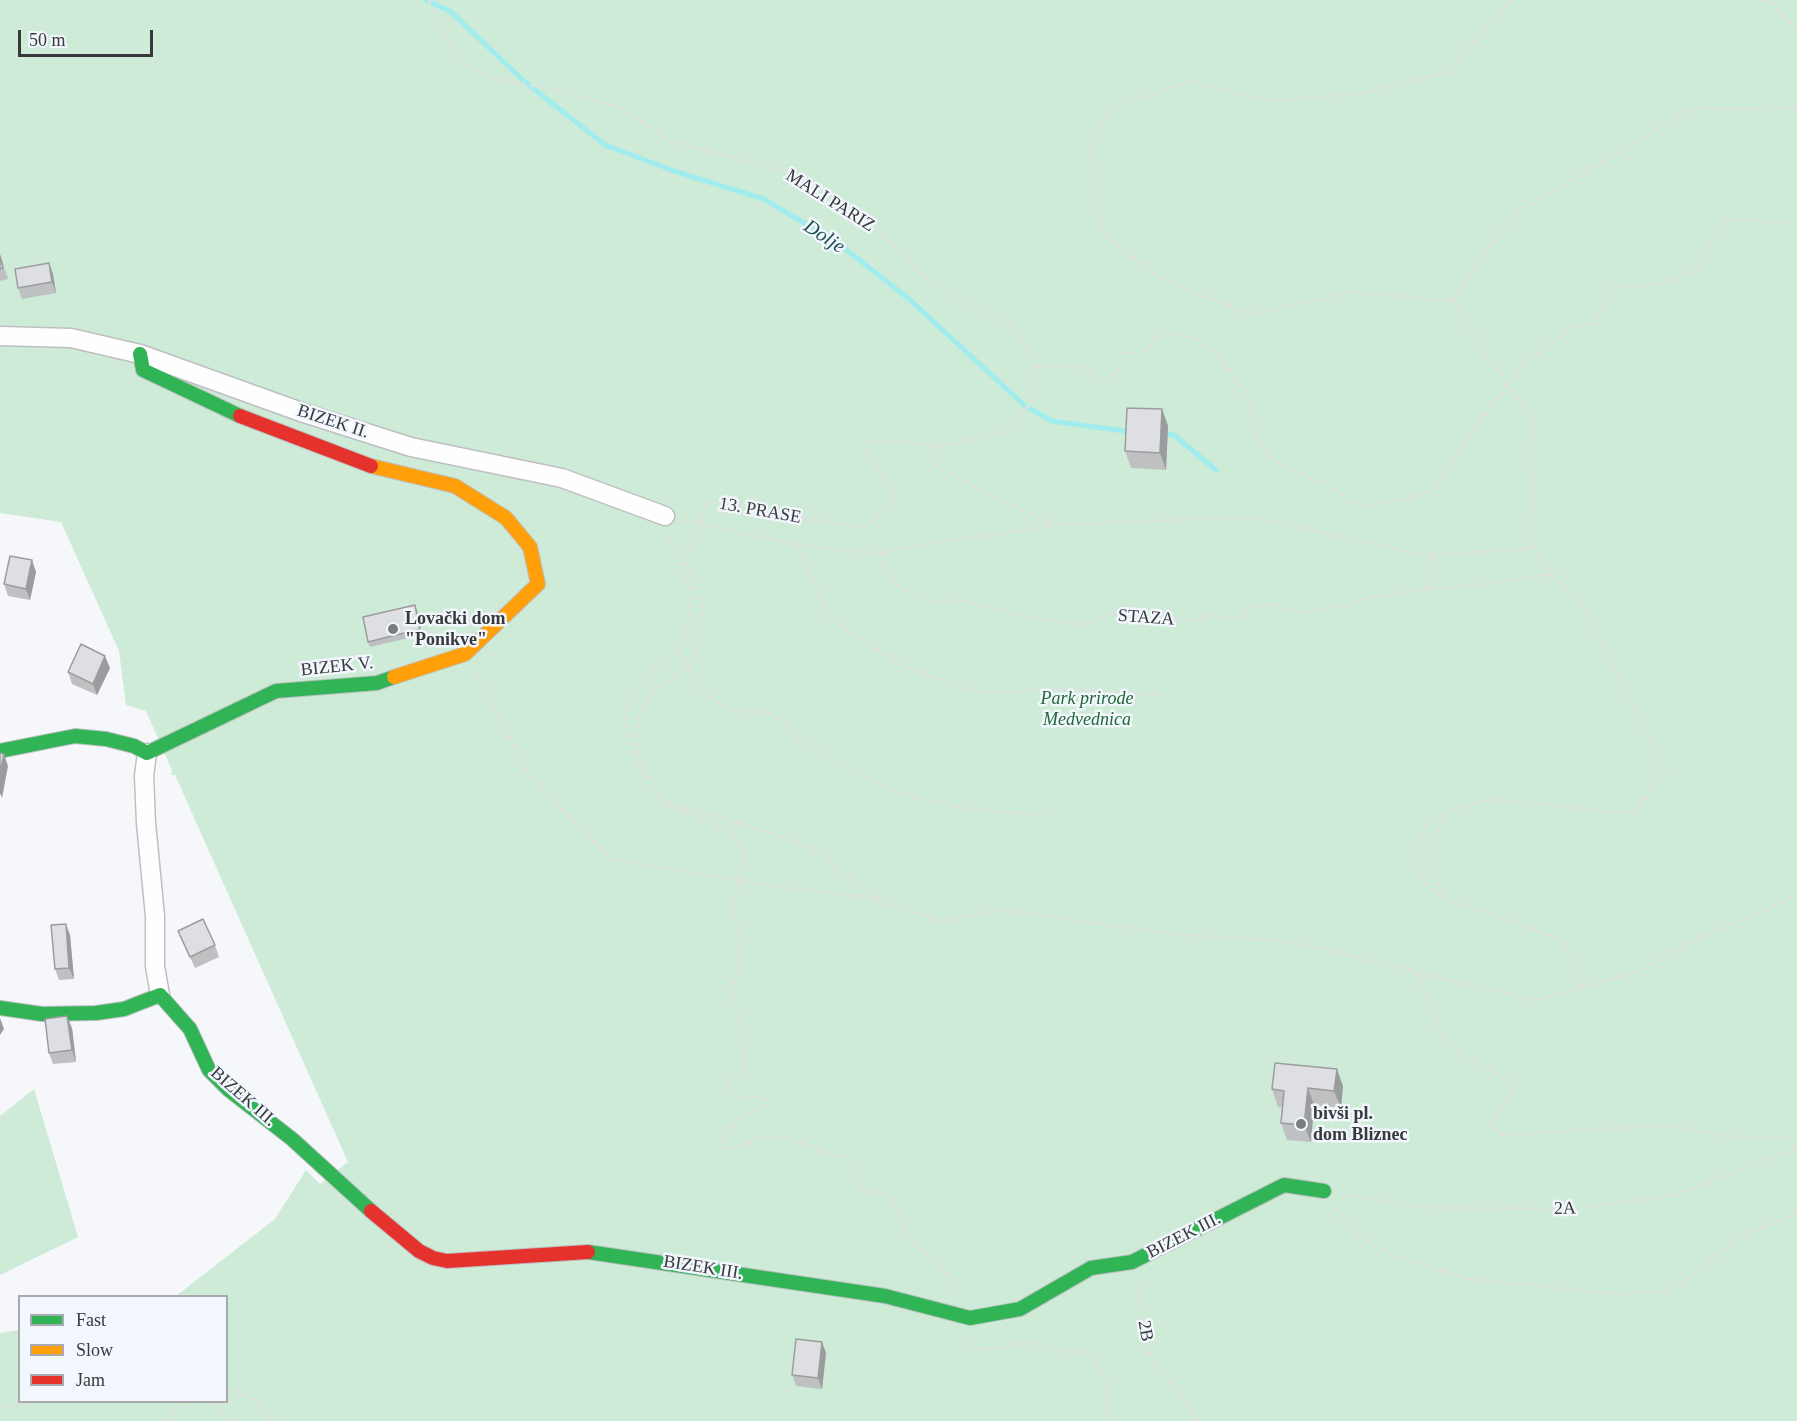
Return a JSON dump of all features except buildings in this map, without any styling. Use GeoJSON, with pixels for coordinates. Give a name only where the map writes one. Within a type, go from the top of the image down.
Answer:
{"type":"FeatureCollection","features":[{"type":"Feature","properties":{"kind":"street","name":"BIZEK II."},"geometry":{"type":"LineString","coordinates":[[0,336],[71,338],[140,354],[304,413],[411,447],[562,478],[664,515]]}},
{"type":"Feature","properties":{"kind":"street","name":"BIZEK V."},"geometry":{"type":"LineString","coordinates":[[140,354],[143,370],[229,412],[377,468],[454,486],[506,518],[530,547],[538,584],[465,654],[376,683],[276,691],[147,753]]}},
{"type":"Feature","properties":{"kind":"street"},"geometry":{"type":"LineString","coordinates":[[0,752],[75,736],[106,739],[134,746],[147,753],[144,776],[146,823],[155,916],[154,966],[159,994],[124,1009],[96,1013],[42,1014],[0,1008]]}},
{"type":"Feature","properties":{"kind":"street","name":"BIZEK III."},"geometry":{"type":"LineString","coordinates":[[159,994],[190,1029],[209,1070],[229,1090],[292,1138],[388,1227],[419,1251],[433,1258],[447,1261],[587,1252],[885,1296],[970,1318],[1020,1309],[1090,1268],[1132,1262],[1284,1185],[1324,1191]]}},
{"type":"Feature","properties":{"kind":"path","name":"MALI PARIZ"},"geometry":{"type":"LineString","coordinates":[[429,0],[458,60],[491,78],[558,90],[620,108],[672,142],[789,172],[868,220],[930,282],[1009,322],[1035,359],[1036,399],[1002,432],[958,443],[933,446]]}},
{"type":"Feature","properties":{"kind":"path"},"geometry":{"type":"LineString","coordinates":[[1452,301],[1354,292],[1250,314],[1163,280],[1102,234],[1090,145],[1116,105],[1190,81],[1270,101],[1364,93],[1447,72],[1511,0]]}},
{"type":"Feature","properties":{"kind":"path"},"geometry":{"type":"LineString","coordinates":[[1760,0],[1773,4],[1797,30]]}},
{"type":"Feature","properties":{"kind":"path"},"geometry":{"type":"LineString","coordinates":[[1452,301],[1511,216],[1691,109],[1797,109]]}},
{"type":"Feature","properties":{"kind":"path"},"geometry":{"type":"LineString","coordinates":[[1036,366],[1080,364],[1095,380],[1116,374],[1123,354],[1147,351],[1155,337],[1171,334],[1199,340],[1219,356],[1248,395],[1255,432],[1276,463],[1331,486],[1349,502],[1370,506],[1406,499],[1433,490],[1525,363],[1574,327],[1594,323],[1617,284],[1635,288],[1671,280],[1698,270],[1712,234],[1730,219],[1797,224]]}},
{"type":"Feature","properties":{"kind":"path"},"geometry":{"type":"LineString","coordinates":[[1452,301],[1535,425],[1535,548],[1552,574],[1582,603],[1666,768],[1635,814],[1490,799],[1444,813],[1427,823],[1418,845],[1418,865],[1423,882],[1441,897],[1562,939],[1582,987]]}},
{"type":"Feature","properties":{"kind":"path","name":"13. PRASE"},"geometry":{"type":"LineString","coordinates":[[933,446],[892,441],[869,443],[866,453],[897,496],[866,528],[830,521],[763,515],[711,502],[702,511],[685,560],[695,583],[702,609],[693,662],[651,695],[640,716],[637,741],[641,763],[665,804],[710,821],[734,836],[745,850],[744,868],[733,908],[738,927],[736,939],[740,963],[731,991],[739,1019],[743,1077],[728,1081],[730,1095],[740,1098],[755,1096],[765,1100],[761,1108],[748,1111],[723,1136],[721,1146],[732,1149],[765,1136],[783,1137],[829,1154],[851,1159],[860,1170],[856,1184],[866,1191],[889,1195],[900,1215],[907,1237],[943,1269],[960,1296],[967,1347],[1002,1349],[1021,1342],[1031,1342],[1051,1351],[1092,1353],[1106,1382],[1107,1419],[1104,1421]]}},
{"type":"Feature","properties":{"kind":"path"},"geometry":{"type":"LineString","coordinates":[[933,446],[934,464],[992,496],[1056,525]]}},
{"type":"Feature","properties":{"kind":"path"},"geometry":{"type":"LineString","coordinates":[[885,903],[836,869],[819,851],[775,834],[675,805],[663,797],[636,764],[625,718],[631,699],[652,668],[677,652],[685,634],[690,613],[691,593],[669,542],[664,515],[796,545],[872,553],[1056,525],[1250,517],[1430,555],[1535,548]]}},
{"type":"Feature","properties":{"kind":"path"},"geometry":{"type":"LineString","coordinates":[[796,545],[830,619],[905,667],[981,693],[1076,689],[1163,695]]}},
{"type":"Feature","properties":{"kind":"path","name":"STAZA"},"geometry":{"type":"LineString","coordinates":[[883,551],[884,566],[896,582],[911,594],[936,603],[958,600],[1068,624],[1083,625],[1098,618],[1120,613],[1189,622],[1210,615],[1227,619],[1238,618],[1254,604],[1275,605],[1301,613],[1348,605],[1369,597],[1393,595],[1408,590],[1430,589]]}},
{"type":"Feature","properties":{"kind":"path"},"geometry":{"type":"LineString","coordinates":[[1430,555],[1432,575],[1430,589],[1488,584],[1552,574]]}},
{"type":"Feature","properties":{"kind":"path"},"geometry":{"type":"LineString","coordinates":[[677,652],[697,684],[712,699],[734,711],[765,712],[773,715],[785,722],[799,742],[897,793],[922,800],[990,812],[1037,814],[1053,809]]}},
{"type":"Feature","properties":{"kind":"path"},"geometry":{"type":"LineString","coordinates":[[465,654],[529,775],[611,859],[740,881],[867,897],[942,922],[997,910],[1187,935],[1289,941],[1535,1001],[1640,971],[1698,939],[1797,896]]}},
{"type":"Feature","properties":{"kind":"path"},"geometry":{"type":"LineString","coordinates":[[1441,897],[1435,877],[1435,849],[1444,813]]}},
{"type":"Feature","properties":{"kind":"path"},"geometry":{"type":"LineString","coordinates":[[1416,972],[1447,1046],[1504,1078],[1513,1091],[1491,1123],[1498,1135],[1666,1125],[1725,1136],[1797,1138]]}},
{"type":"Feature","properties":{"kind":"path","name":"2A"},"geometry":{"type":"LineString","coordinates":[[1324,1191],[1432,1208],[1578,1209],[1678,1194],[1797,1148]]}},
{"type":"Feature","properties":{"kind":"path"},"geometry":{"type":"LineString","coordinates":[[1324,1191],[1355,1234],[1398,1257],[1470,1280],[1616,1294],[1665,1292],[1695,1274],[1742,1236],[1797,1213]]}},
{"type":"Feature","properties":{"kind":"path","name":"2B"},"geometry":{"type":"LineString","coordinates":[[1132,1262],[1148,1352],[1198,1421]]}},
{"type":"Feature","properties":{"kind":"path"},"geometry":{"type":"LineString","coordinates":[[228,1388],[257,1401],[274,1421]]}},
{"type":"Feature","properties":{"kind":"path"},"geometry":{"type":"LineString","coordinates":[[0,1407],[21,1403]]}},
{"type":"Feature","properties":{"kind":"path"},"geometry":{"type":"LineString","coordinates":[[166,1421],[185,1403]]}},
{"type":"Feature","properties":{"kind":"path"},"geometry":{"type":"LineString","coordinates":[[220,1403],[226,1421]]}},
{"type":"Feature","properties":{"kind":"green space","name":"Park prirode Medvednica"},"geometry":{"type":"Polygon","coordinates":[[[0,0],[1797,0],[1797,1421],[0,1421],[0,1333],[18,1330],[18,1403],[228,1403],[228,1295],[177,1295],[275,1219],[306,1170],[320,1184],[348,1162],[175,775],[171,775],[172,770],[146,711],[126,705],[119,651],[61,522],[0,513],[0,0]]]}},
{"type":"Feature","properties":{"kind":"green space"},"geometry":{"type":"Polygon","coordinates":[[[34,1089],[78,1237],[0,1275],[0,1116],[34,1089]]]}},
{"type":"Feature","properties":{"kind":"waterway","name":"Dolje"},"geometry":{"type":"LineString","coordinates":[[425,0],[450,11],[524,81],[605,145],[674,171],[764,199],[839,244],[909,299],[1024,405],[1052,421],[1131,432]]}},
{"type":"Feature","properties":{"kind":"waterway","name":"Dolje"},"geometry":{"type":"LineString","coordinates":[[1161,434],[1174,435],[1216,470]]}},
{"type":"Feature","properties":{"kind":"traffic: fast"},"geometry":{"type":"LineString","coordinates":[[140,354],[143,370],[240,416]]}},
{"type":"Feature","properties":{"kind":"traffic: fast"},"geometry":{"type":"LineString","coordinates":[[0,751],[75,736],[106,739],[134,746],[147,753],[276,691],[377,683],[394,677]]}},
{"type":"Feature","properties":{"kind":"traffic: fast"},"geometry":{"type":"LineString","coordinates":[[0,1008],[42,1014],[96,1013],[124,1009],[160,995],[190,1029],[209,1070],[229,1090],[292,1139],[371,1211]]}},
{"type":"Feature","properties":{"kind":"traffic: fast"},"geometry":{"type":"LineString","coordinates":[[588,1252],[885,1296],[970,1318],[1020,1309],[1091,1268],[1132,1262],[1284,1185],[1324,1191]]}},
{"type":"Feature","properties":{"kind":"traffic: slow"},"geometry":{"type":"LineString","coordinates":[[371,466],[455,486],[506,518],[530,547],[538,584],[465,654],[394,677]]}},
{"type":"Feature","properties":{"kind":"traffic: jam"},"geometry":{"type":"LineString","coordinates":[[240,416],[371,466]]}},
{"type":"Feature","properties":{"kind":"traffic: jam"},"geometry":{"type":"LineString","coordinates":[[371,1211],[419,1251],[433,1258],[447,1261],[588,1252]]}},
{"type":"Feature","properties":{"kind":"place","name":"Lovački dom \"Ponikve\""},"geometry":{"type":"Point","coordinates":[393,629]}},
{"type":"Feature","properties":{"kind":"place","name":"bivši pl. dom Bliznec"},"geometry":{"type":"Point","coordinates":[1301,1124]}}]}
